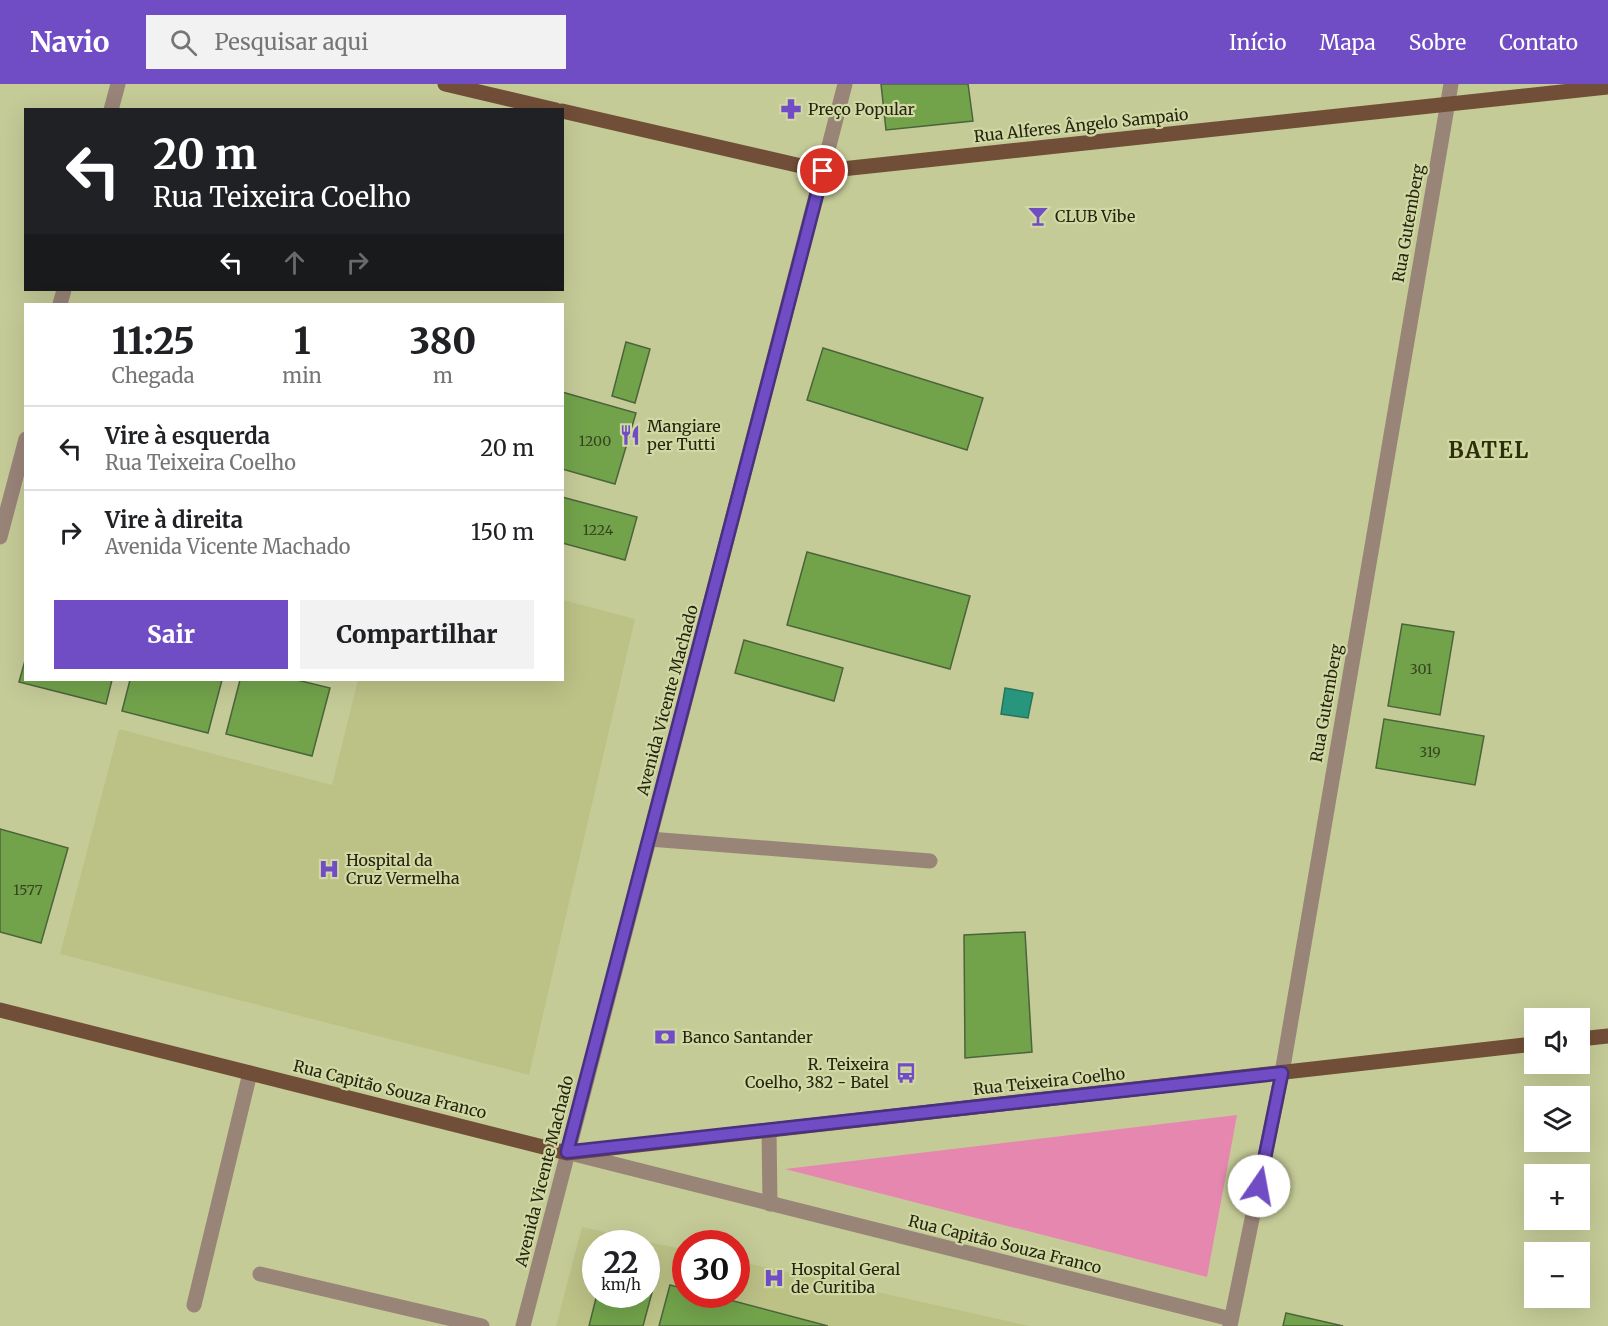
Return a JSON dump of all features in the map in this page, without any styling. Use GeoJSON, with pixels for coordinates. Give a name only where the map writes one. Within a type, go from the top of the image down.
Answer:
{"type":"FeatureCollection","features":[{"type":"Feature","properties":{"kind":"main road"},"geometry":{"type":"LineString","coordinates":[[445,84],[547,108]]}},
{"type":"Feature","properties":{"kind":"main road","name":"Rua Alferes Ângelo Sampaio"},"geometry":{"type":"LineString","coordinates":[[564,111],[823,171],[1608,87]]}},
{"type":"Feature","properties":{"kind":"main road","name":"Rua Capitão Souza Franco"},"geometry":{"type":"LineString","coordinates":[[0,1010],[567,1152]]}},
{"type":"Feature","properties":{"kind":"main road"},"geometry":{"type":"LineString","coordinates":[[1590,1038],[1608,1036]]}},
{"type":"Feature","properties":{"kind":"main road","name":"Rua Teixeira Coelho"},"geometry":{"type":"LineString","coordinates":[[567,1152],[1524,1045]]}},
{"type":"Feature","properties":{"kind":"street"},"geometry":{"type":"LineString","coordinates":[[112,108],[118,84]]}},
{"type":"Feature","properties":{"kind":"street","name":"Avenida Vicente Machado"},"geometry":{"type":"LineString","coordinates":[[523,1326],[845,84]]}},
{"type":"Feature","properties":{"kind":"street","name":"Rua Gutemberg"},"geometry":{"type":"LineString","coordinates":[[1231,1323],[1282,1073],[1451,84]]}},
{"type":"Feature","properties":{"kind":"street"},"geometry":{"type":"LineString","coordinates":[[0,537],[24,447]]}},
{"type":"Feature","properties":{"kind":"street"},"geometry":{"type":"LineString","coordinates":[[649,839],[930,861]]}},
{"type":"Feature","properties":{"kind":"street"},"geometry":{"type":"LineString","coordinates":[[194,1305],[250,1073]]}},
{"type":"Feature","properties":{"kind":"street"},"geometry":{"type":"LineString","coordinates":[[769,1131],[770,1204]]}},
{"type":"Feature","properties":{"kind":"street","name":"Rua Capitão Souza Franco"},"geometry":{"type":"LineString","coordinates":[[567,1152],[1231,1323]]}},
{"type":"Feature","properties":{"kind":"street"},"geometry":{"type":"LineString","coordinates":[[261,1274],[482,1326]]}},
{"type":"Feature","properties":{"kind":"shaded area","name":"Hospital da Cruz Vermelha"},"geometry":{"type":"Polygon","coordinates":[[[564,600],[635,619],[529,1075],[60,954],[119,729],[332,785],[358,681],[564,681],[564,600]]]}},
{"type":"Feature","properties":{"kind":"shaded area"},"geometry":{"type":"Polygon","coordinates":[[[1237,1115],[1207,1277],[785,1169],[1237,1115]]]}},
{"type":"Feature","properties":{"kind":"shaded area","name":"Hospital Geral de Curitiba"},"geometry":{"type":"Polygon","coordinates":[[[582,1227],[595,1230],[582,1230],[582,1308],[660,1308],[660,1244],[672,1247],[672,1308],[750,1308],[750,1264],[1030,1326],[556,1326],[582,1227]]]}},
{"type":"Feature","properties":{"kind":"water"},"geometry":{"type":"Polygon","coordinates":[[[1005,688],[1033,693],[1028,718],[1001,714],[1005,688]]]}},
{"type":"Feature","properties":{"kind":"building"},"geometry":{"type":"Polygon","coordinates":[[[881,84],[968,84],[973,121],[886,130],[881,84]]]}},
{"type":"Feature","properties":{"kind":"building"},"geometry":{"type":"Polygon","coordinates":[[[626,342],[650,349],[635,403],[612,396],[626,342]]]}},
{"type":"Feature","properties":{"kind":"building"},"geometry":{"type":"Polygon","coordinates":[[[823,348],[983,398],[967,450],[807,400],[823,348]]]}},
{"type":"Feature","properties":{"kind":"building"},"geometry":{"type":"Polygon","coordinates":[[[564,393],[636,413],[615,484],[564,470],[564,393]]]}},
{"type":"Feature","properties":{"kind":"building"},"geometry":{"type":"Polygon","coordinates":[[[564,498],[637,517],[625,560],[564,544],[564,498]]]}},
{"type":"Feature","properties":{"kind":"building"},"geometry":{"type":"Polygon","coordinates":[[[807,552],[970,596],[950,669],[787,625],[807,552]]]}},
{"type":"Feature","properties":{"kind":"building"},"geometry":{"type":"Polygon","coordinates":[[[1402,624],[1454,632],[1440,715],[1388,706],[1402,624]]]}},
{"type":"Feature","properties":{"kind":"building"},"geometry":{"type":"Polygon","coordinates":[[[744,640],[843,668],[834,701],[735,673],[744,640]]]}},
{"type":"Feature","properties":{"kind":"building"},"geometry":{"type":"Polygon","coordinates":[[[24,664],[24,681],[112,681],[106,704],[19,682],[24,664]]]}},
{"type":"Feature","properties":{"kind":"building"},"geometry":{"type":"Polygon","coordinates":[[[130,681],[222,681],[208,733],[122,711],[130,681]]]}},
{"type":"Feature","properties":{"kind":"building"},"geometry":{"type":"Polygon","coordinates":[[[240,681],[301,681],[330,688],[312,756],[226,734],[240,681]]]}},
{"type":"Feature","properties":{"kind":"building"},"geometry":{"type":"Polygon","coordinates":[[[1384,719],[1484,736],[1475,785],[1376,768],[1384,719]]]}},
{"type":"Feature","properties":{"kind":"building"},"geometry":{"type":"Polygon","coordinates":[[[0,829],[68,848],[41,943],[0,932],[0,829]]]}},
{"type":"Feature","properties":{"kind":"building"},"geometry":{"type":"Polygon","coordinates":[[[1025,932],[1032,1052],[965,1058],[964,935],[1025,932]]]}},
{"type":"Feature","properties":{"kind":"building"},"geometry":{"type":"Polygon","coordinates":[[[670,1285],[672,1286],[672,1308],[750,1308],[750,1305],[828,1326],[659,1326],[670,1285]]]}},
{"type":"Feature","properties":{"kind":"building"},"geometry":{"type":"Polygon","coordinates":[[[594,1308],[648,1308],[643,1326],[589,1326],[594,1308]]]}},
{"type":"Feature","properties":{"kind":"building"},"geometry":{"type":"Polygon","coordinates":[[[1286,1313],[1343,1326],[1283,1326],[1286,1313]]]}},
{"type":"Feature","properties":{"kind":"place","name":"Preço Popular"},"geometry":{"type":"Point","coordinates":[791,109]}},
{"type":"Feature","properties":{"kind":"place","name":"CLUB Vibe"},"geometry":{"type":"Point","coordinates":[1038,216]}},
{"type":"Feature","properties":{"kind":"place","name":"Mangiare per Tutti"},"geometry":{"type":"Point","coordinates":[630,435]}},
{"type":"Feature","properties":{"kind":"place","name":"Hospital da Cruz Vermelha"},"geometry":{"type":"Point","coordinates":[329,869]}},
{"type":"Feature","properties":{"kind":"place","name":"Banco Santander"},"geometry":{"type":"Point","coordinates":[665,1037]}},
{"type":"Feature","properties":{"kind":"place","name":"R. Teixeira Coelho, 382 - Batel"},"geometry":{"type":"Point","coordinates":[906,1073]}},
{"type":"Feature","properties":{"kind":"place","name":"Hospital Geral de Curitiba"},"geometry":{"type":"Point","coordinates":[774,1278]}},
{"type":"Feature","properties":{"kind":"district","name":"BATEL"},"geometry":{"type":"Point","coordinates":[1489,450]}},
{"type":"Feature","properties":{"kind":"route"},"geometry":{"type":"LineString","coordinates":[[823,171],[567,1152],[1282,1073],[1259,1186]]}}]}
